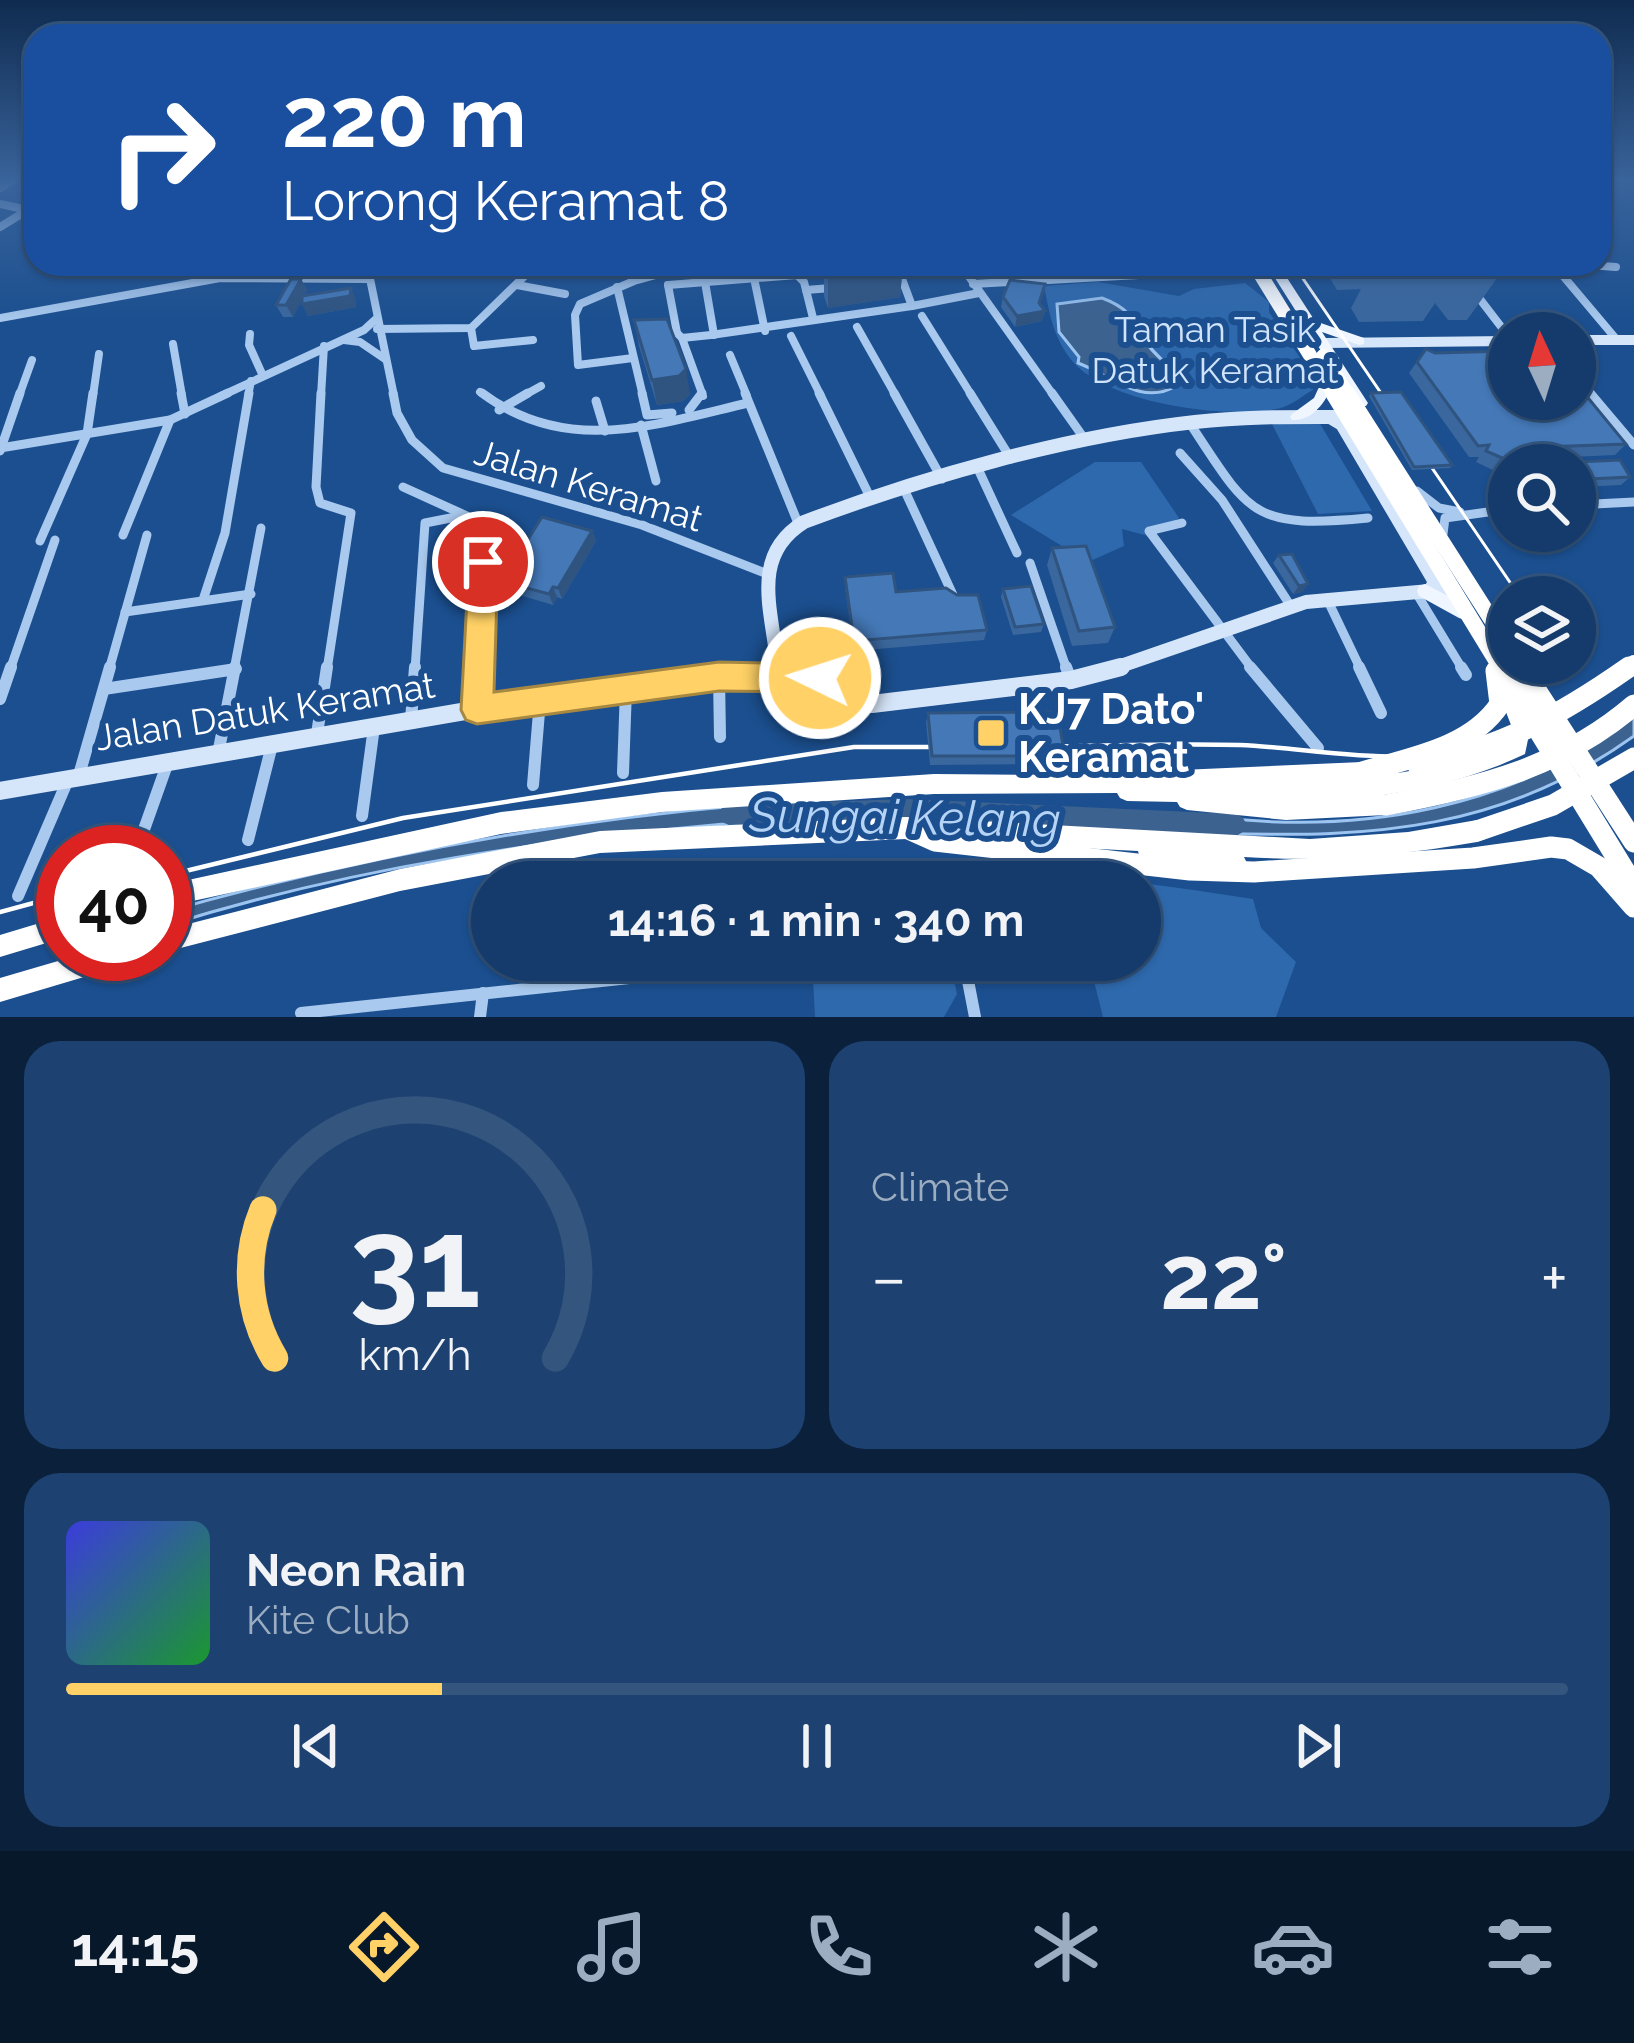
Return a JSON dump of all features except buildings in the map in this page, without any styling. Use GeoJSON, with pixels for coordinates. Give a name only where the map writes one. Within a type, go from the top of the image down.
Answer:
{"type":"FeatureCollection","features":[{"type":"Feature","properties":{"kind":"highway"},"geometry":{"type":"LineString","coordinates":[[1261,276],[1496,667],[1502,693],[1498,709],[1447,746],[1362,772]]}},
{"type":"Feature","properties":{"kind":"highway"},"geometry":{"type":"LineString","coordinates":[[1275,276],[1488,625]]}},
{"type":"Feature","properties":{"kind":"highway"},"geometry":{"type":"LineString","coordinates":[[1389,489],[1634,896]]}},
{"type":"Feature","properties":{"kind":"highway"},"geometry":{"type":"LineString","coordinates":[[192,890],[501,823],[662,802],[934,784],[1067,785],[1362,772],[1448,760],[1536,730],[1634,663]]}},
{"type":"Feature","properties":{"kind":"highway"},"geometry":{"type":"LineString","coordinates":[[1120,791],[1328,790],[1400,782],[1506,754],[1517,747],[1521,725],[1518,684]]}},
{"type":"Feature","properties":{"kind":"highway"},"geometry":{"type":"LineString","coordinates":[[1529,684],[1632,837]]}},
{"type":"Feature","properties":{"kind":"highway"},"geometry":{"type":"LineString","coordinates":[[1067,785],[1256,809],[1386,805],[1470,790],[1532,769],[1581,745],[1634,705]]}},
{"type":"Feature","properties":{"kind":"highway"},"geometry":{"type":"LineString","coordinates":[[192,934],[400,880],[600,842],[906,828],[1310,850],[1408,843],[1477,831],[1553,805],[1634,758]]}},
{"type":"Feature","properties":{"kind":"highway"},"geometry":{"type":"LineString","coordinates":[[906,828],[935,841],[1025,854],[1233,872],[1473,858],[1551,847],[1585,856],[1634,896]]}},
{"type":"Feature","properties":{"kind":"highway"},"geometry":{"type":"LineString","coordinates":[[1011,831],[1279,867],[1385,866],[1543,844],[1582,851],[1610,869],[1634,896]]}},
{"type":"Feature","properties":{"kind":"highway"},"geometry":{"type":"LineString","coordinates":[[0,946],[36,935]]}},
{"type":"Feature","properties":{"kind":"highway"},"geometry":{"type":"LineString","coordinates":[[0,990],[36,979]]}},
{"type":"Feature","properties":{"kind":"main road"},"geometry":{"type":"LineString","coordinates":[[1263,276],[1319,349],[1334,358],[1488,607]]}},
{"type":"Feature","properties":{"kind":"main road"},"geometry":{"type":"LineString","coordinates":[[1277,276],[1312,323],[1329,379],[1452,589],[1488,628]]}},
{"type":"Feature","properties":{"kind":"main road"},"geometry":{"type":"LineString","coordinates":[[1312,323],[1358,341]]}},
{"type":"Feature","properties":{"kind":"main road"},"geometry":{"type":"LineString","coordinates":[[1297,417],[1319,401],[1329,379]]}},
{"type":"Feature","properties":{"kind":"main road"},"geometry":{"type":"LineString","coordinates":[[1452,589],[1464,576],[1464,565]]}},
{"type":"Feature","properties":{"kind":"main road"},"geometry":{"type":"LineString","coordinates":[[1423,591],[1480,618]]}},
{"type":"Feature","properties":{"kind":"main road"},"geometry":{"type":"LineString","coordinates":[[1522,684],[1534,724],[1634,896]]}},
{"type":"Feature","properties":{"kind":"main road"},"geometry":{"type":"LineString","coordinates":[[1530,684],[1632,837]]}},
{"type":"Feature","properties":{"kind":"street"},"geometry":{"type":"LineString","coordinates":[[1611,267],[1616,267]]}},
{"type":"Feature","properties":{"kind":"street"},"geometry":{"type":"LineString","coordinates":[[32,360],[0,449],[170,420],[378,324],[471,328],[525,276]]}},
{"type":"Feature","properties":{"kind":"street"},"geometry":{"type":"LineString","coordinates":[[633,358],[582,366],[576,362],[580,304],[656,276]]}},
{"type":"Feature","properties":{"kind":"street"},"geometry":{"type":"LineString","coordinates":[[617,287],[647,415],[695,409],[703,398],[679,335],[667,276]]}},
{"type":"Feature","properties":{"kind":"street"},"geometry":{"type":"LineString","coordinates":[[668,285],[783,276]]}},
{"type":"Feature","properties":{"kind":"street"},"geometry":{"type":"LineString","coordinates":[[798,276],[814,318]]}},
{"type":"Feature","properties":{"kind":"street"},"geometry":{"type":"LineString","coordinates":[[968,276],[1088,443]]}},
{"type":"Feature","properties":{"kind":"street"},"geometry":{"type":"LineString","coordinates":[[628,338],[765,331],[814,318],[912,306],[1032,276],[1099,276]]}},
{"type":"Feature","properties":{"kind":"street"},"geometry":{"type":"LineString","coordinates":[[1564,276],[1634,352]]}},
{"type":"Feature","properties":{"kind":"street"},"geometry":{"type":"LineString","coordinates":[[754,278],[765,331]]}},
{"type":"Feature","properties":{"kind":"street"},"geometry":{"type":"LineString","coordinates":[[0,318],[200,280],[367,279]]}},
{"type":"Feature","properties":{"kind":"street","name":"Jalan Keramat"},"geometry":{"type":"LineString","coordinates":[[367,279],[397,413],[412,440],[443,468],[642,525],[770,575]]}},
{"type":"Feature","properties":{"kind":"street"},"geometry":{"type":"LineString","coordinates":[[882,282],[902,279],[912,306]]}},
{"type":"Feature","properties":{"kind":"street"},"geometry":{"type":"LineString","coordinates":[[704,282],[714,335]]}},
{"type":"Feature","properties":{"kind":"street"},"geometry":{"type":"LineString","coordinates":[[1468,284],[1489,312]]}},
{"type":"Feature","properties":{"kind":"street"},"geometry":{"type":"LineString","coordinates":[[516,285],[565,293]]}},
{"type":"Feature","properties":{"kind":"street"},"geometry":{"type":"LineString","coordinates":[[806,290],[844,286]]}},
{"type":"Feature","properties":{"kind":"street"},"geometry":{"type":"LineString","coordinates":[[922,316],[1013,463]]}},
{"type":"Feature","properties":{"kind":"street"},"geometry":{"type":"LineString","coordinates":[[857,327],[942,480]]}},
{"type":"Feature","properties":{"kind":"street"},"geometry":{"type":"LineString","coordinates":[[471,328],[474,346],[533,340]]}},
{"type":"Feature","properties":{"kind":"street"},"geometry":{"type":"LineString","coordinates":[[250,334],[249,345],[262,376]]}},
{"type":"Feature","properties":{"kind":"street"},"geometry":{"type":"LineString","coordinates":[[791,336],[870,497]]}},
{"type":"Feature","properties":{"kind":"street"},"geometry":{"type":"LineString","coordinates":[[1319,349],[1358,341],[1488,339]]}},
{"type":"Feature","properties":{"kind":"street"},"geometry":{"type":"LineString","coordinates":[[344,340],[366,345],[385,359]]}},
{"type":"Feature","properties":{"kind":"street"},"geometry":{"type":"LineString","coordinates":[[1334,358],[1339,350],[1358,341]]}},
{"type":"Feature","properties":{"kind":"street"},"geometry":{"type":"LineString","coordinates":[[173,344],[185,414]]}},
{"type":"Feature","properties":{"kind":"street"},"geometry":{"type":"LineString","coordinates":[[316,737],[350,522],[346,508],[320,502],[316,487],[324,346]]}},
{"type":"Feature","properties":{"kind":"street"},"geometry":{"type":"LineString","coordinates":[[40,541],[87,434],[99,354]]}},
{"type":"Feature","properties":{"kind":"street"},"geometry":{"type":"LineString","coordinates":[[730,355],[798,523]]}},
{"type":"Feature","properties":{"kind":"street"},"geometry":{"type":"LineString","coordinates":[[203,600],[225,533],[251,382]]}},
{"type":"Feature","properties":{"kind":"street"},"geometry":{"type":"LineString","coordinates":[[499,410],[541,386]]}},
{"type":"Feature","properties":{"kind":"street"},"geometry":{"type":"LineString","coordinates":[[480,392],[499,410],[548,428],[605,431],[748,403]]}},
{"type":"Feature","properties":{"kind":"street"},"geometry":{"type":"LineString","coordinates":[[1596,400],[1634,445]]}},
{"type":"Feature","properties":{"kind":"street"},"geometry":{"type":"LineString","coordinates":[[596,401],[605,431]]}},
{"type":"Feature","properties":{"kind":"street"},"geometry":{"type":"LineString","coordinates":[[771,668],[770,575],[778,539],[798,523],[870,497],[1189,422],[1368,416]]}},
{"type":"Feature","properties":{"kind":"street"},"geometry":{"type":"LineString","coordinates":[[1330,417],[1342,424],[1435,582],[1423,591],[1466,675]]}},
{"type":"Feature","properties":{"kind":"street"},"geometry":{"type":"LineString","coordinates":[[123,535],[170,420]]}},
{"type":"Feature","properties":{"kind":"street"},"geometry":{"type":"LineString","coordinates":[[1189,422],[1234,490],[1251,510],[1273,524],[1368,518]]}},
{"type":"Feature","properties":{"kind":"street"},"geometry":{"type":"LineString","coordinates":[[641,425],[656,481]]}},
{"type":"Feature","properties":{"kind":"street"},"geometry":{"type":"LineString","coordinates":[[1180,453],[1222,500],[1290,605]]}},
{"type":"Feature","properties":{"kind":"street"},"geometry":{"type":"LineString","coordinates":[[979,471],[1017,553]]}},
{"type":"Feature","properties":{"kind":"street"},"geometry":{"type":"LineString","coordinates":[[403,487],[466,516],[482,544],[477,710]]}},
{"type":"Feature","properties":{"kind":"street"},"geometry":{"type":"LineString","coordinates":[[1413,488],[1432,505],[1466,512]]}},
{"type":"Feature","properties":{"kind":"street"},"geometry":{"type":"LineString","coordinates":[[904,489],[944,583],[960,597]]}},
{"type":"Feature","properties":{"kind":"street"},"geometry":{"type":"LineString","coordinates":[[1222,500],[1234,490]]}},
{"type":"Feature","properties":{"kind":"street"},"geometry":{"type":"LineString","coordinates":[[1596,504],[1634,502]]}},
{"type":"Feature","properties":{"kind":"street"},"geometry":{"type":"LineString","coordinates":[[1443,534],[1445,518],[1488,510]]}},
{"type":"Feature","properties":{"kind":"street"},"geometry":{"type":"LineString","coordinates":[[411,721],[425,523],[466,516]]}},
{"type":"Feature","properties":{"kind":"street"},"geometry":{"type":"LineString","coordinates":[[1182,524],[1149,531],[1220,631],[1318,748]]}},
{"type":"Feature","properties":{"kind":"street"},"geometry":{"type":"LineString","coordinates":[[218,754],[261,528]]}},
{"type":"Feature","properties":{"kind":"street"},"geometry":{"type":"LineString","coordinates":[[18,896],[74,776],[147,535]]}},
{"type":"Feature","properties":{"kind":"street"},"geometry":{"type":"LineString","coordinates":[[0,698],[55,540]]}},
{"type":"Feature","properties":{"kind":"street"},"geometry":{"type":"LineString","coordinates":[[1030,563],[1071,680]]}},
{"type":"Feature","properties":{"kind":"street","name":"Jalan Datuk Keramat"},"geometry":{"type":"LineString","coordinates":[[0,791],[477,710],[771,668],[820,678],[848,698],[872,704],[939,699],[1071,680],[1139,662],[1290,605],[1452,589]]}},
{"type":"Feature","properties":{"kind":"street"},"geometry":{"type":"LineString","coordinates":[[125,612],[251,594]]}},
{"type":"Feature","properties":{"kind":"street"},"geometry":{"type":"LineString","coordinates":[[1327,598],[1381,713]]}},
{"type":"Feature","properties":{"kind":"street"},"geometry":{"type":"LineString","coordinates":[[104,689],[236,669]]}},
{"type":"Feature","properties":{"kind":"street"},"geometry":{"type":"LineString","coordinates":[[719,676],[720,737]]}},
{"type":"Feature","properties":{"kind":"street"},"geometry":{"type":"LineString","coordinates":[[623,773],[626,687]]}},
{"type":"Feature","properties":{"kind":"street"},"geometry":{"type":"LineString","coordinates":[[533,785],[540,700]]}},
{"type":"Feature","properties":{"kind":"street"},"geometry":{"type":"LineString","coordinates":[[362,816],[374,727]]}},
{"type":"Feature","properties":{"kind":"street"},"geometry":{"type":"LineString","coordinates":[[248,840],[272,745]]}},
{"type":"Feature","properties":{"kind":"street"},"geometry":{"type":"LineString","coordinates":[[146,825],[168,762]]}},
{"type":"Feature","properties":{"kind":"street"},"geometry":{"type":"LineString","coordinates":[[302,1013],[598,981]]}},
{"type":"Feature","properties":{"kind":"street"},"geometry":{"type":"LineString","coordinates":[[968,981],[974,1017]]}},
{"type":"Feature","properties":{"kind":"street"},"geometry":{"type":"LineString","coordinates":[[480,1017],[483,993]]}},
{"type":"Feature","properties":{"kind":"green space","name":"Taman Tasik Datuk Keramat"},"geometry":{"type":"Polygon","coordinates":[[[1098,282],[1179,296],[1194,289],[1245,283],[1269,302],[1269,312],[1307,368],[1314,389],[1281,408],[1232,412],[1143,399],[1093,378],[1062,346],[1044,286],[1098,282]]]}},
{"type":"Feature","properties":{"kind":"green space"},"geometry":{"type":"Polygon","coordinates":[[[1319,422],[1372,511],[1318,514],[1272,424],[1319,422]]]}},
{"type":"Feature","properties":{"kind":"green space"},"geometry":{"type":"Polygon","coordinates":[[[1095,462],[1141,462],[1179,518],[1152,537],[1122,529],[1124,546],[1088,562],[1011,515],[1095,462]]]}},
{"type":"Feature","properties":{"kind":"green space"},"geometry":{"type":"Polygon","coordinates":[[[1161,886],[1253,899],[1261,928],[1296,962],[1276,1017],[1103,1017],[1094,981],[1161,981],[1161,886]]]}},
{"type":"Feature","properties":{"kind":"green space"},"geometry":{"type":"Polygon","coordinates":[[[813,981],[954,981],[957,994],[944,1017],[815,1017],[813,981]]]}},
{"type":"Feature","properties":{"kind":"shaded area"},"geometry":{"type":"Polygon","coordinates":[[[1102,298],[1132,318],[1149,347],[1177,374],[1176,386],[1138,391],[1078,363],[1079,357],[1059,332],[1057,304],[1102,298]]]}},
{"type":"Feature","properties":{"kind":"shaded area"},"geometry":{"type":"Polygon","coordinates":[[[1634,716],[1634,736],[1585,767],[1536,791],[1436,822],[1331,833],[1219,833],[1213,817],[1325,822],[1434,808],[1538,773],[1634,716]]]}},
{"type":"Feature","properties":{"kind":"shaded area"},"geometry":{"type":"Polygon","coordinates":[[[747,805],[747,822],[453,858],[309,887],[192,918],[192,905],[381,859],[526,832],[747,805]]]}},
{"type":"Feature","properties":{"kind":"waterway","name":"Sungai Kelang"},"geometry":{"type":"LineString","coordinates":[[729,815],[906,809],[1236,825]]}},
{"type":"Feature","properties":{"kind":"tram line"},"geometry":{"type":"LineString","coordinates":[[1301,276],[1506,576]]}},
{"type":"Feature","properties":{"kind":"tram line"},"geometry":{"type":"LineString","coordinates":[[1029,747],[1214,744],[1368,756],[1434,755],[1494,739],[1514,727],[1538,684]]}},
{"type":"Feature","properties":{"kind":"tram line"},"geometry":{"type":"LineString","coordinates":[[192,869],[403,818],[854,747],[963,747]]}},
{"type":"Feature","properties":{"kind":"tram line"},"geometry":{"type":"LineString","coordinates":[[0,912],[36,902]]}},
{"type":"Feature","properties":{"kind":"place","name":"KJ7 Dato' Keramat"},"geometry":{"type":"Point","coordinates":[991,733]}},
{"type":"Feature","properties":{"kind":"route"},"geometry":{"type":"LineString","coordinates":[[483,562],[477,710],[719,676],[820,678]]}}]}
